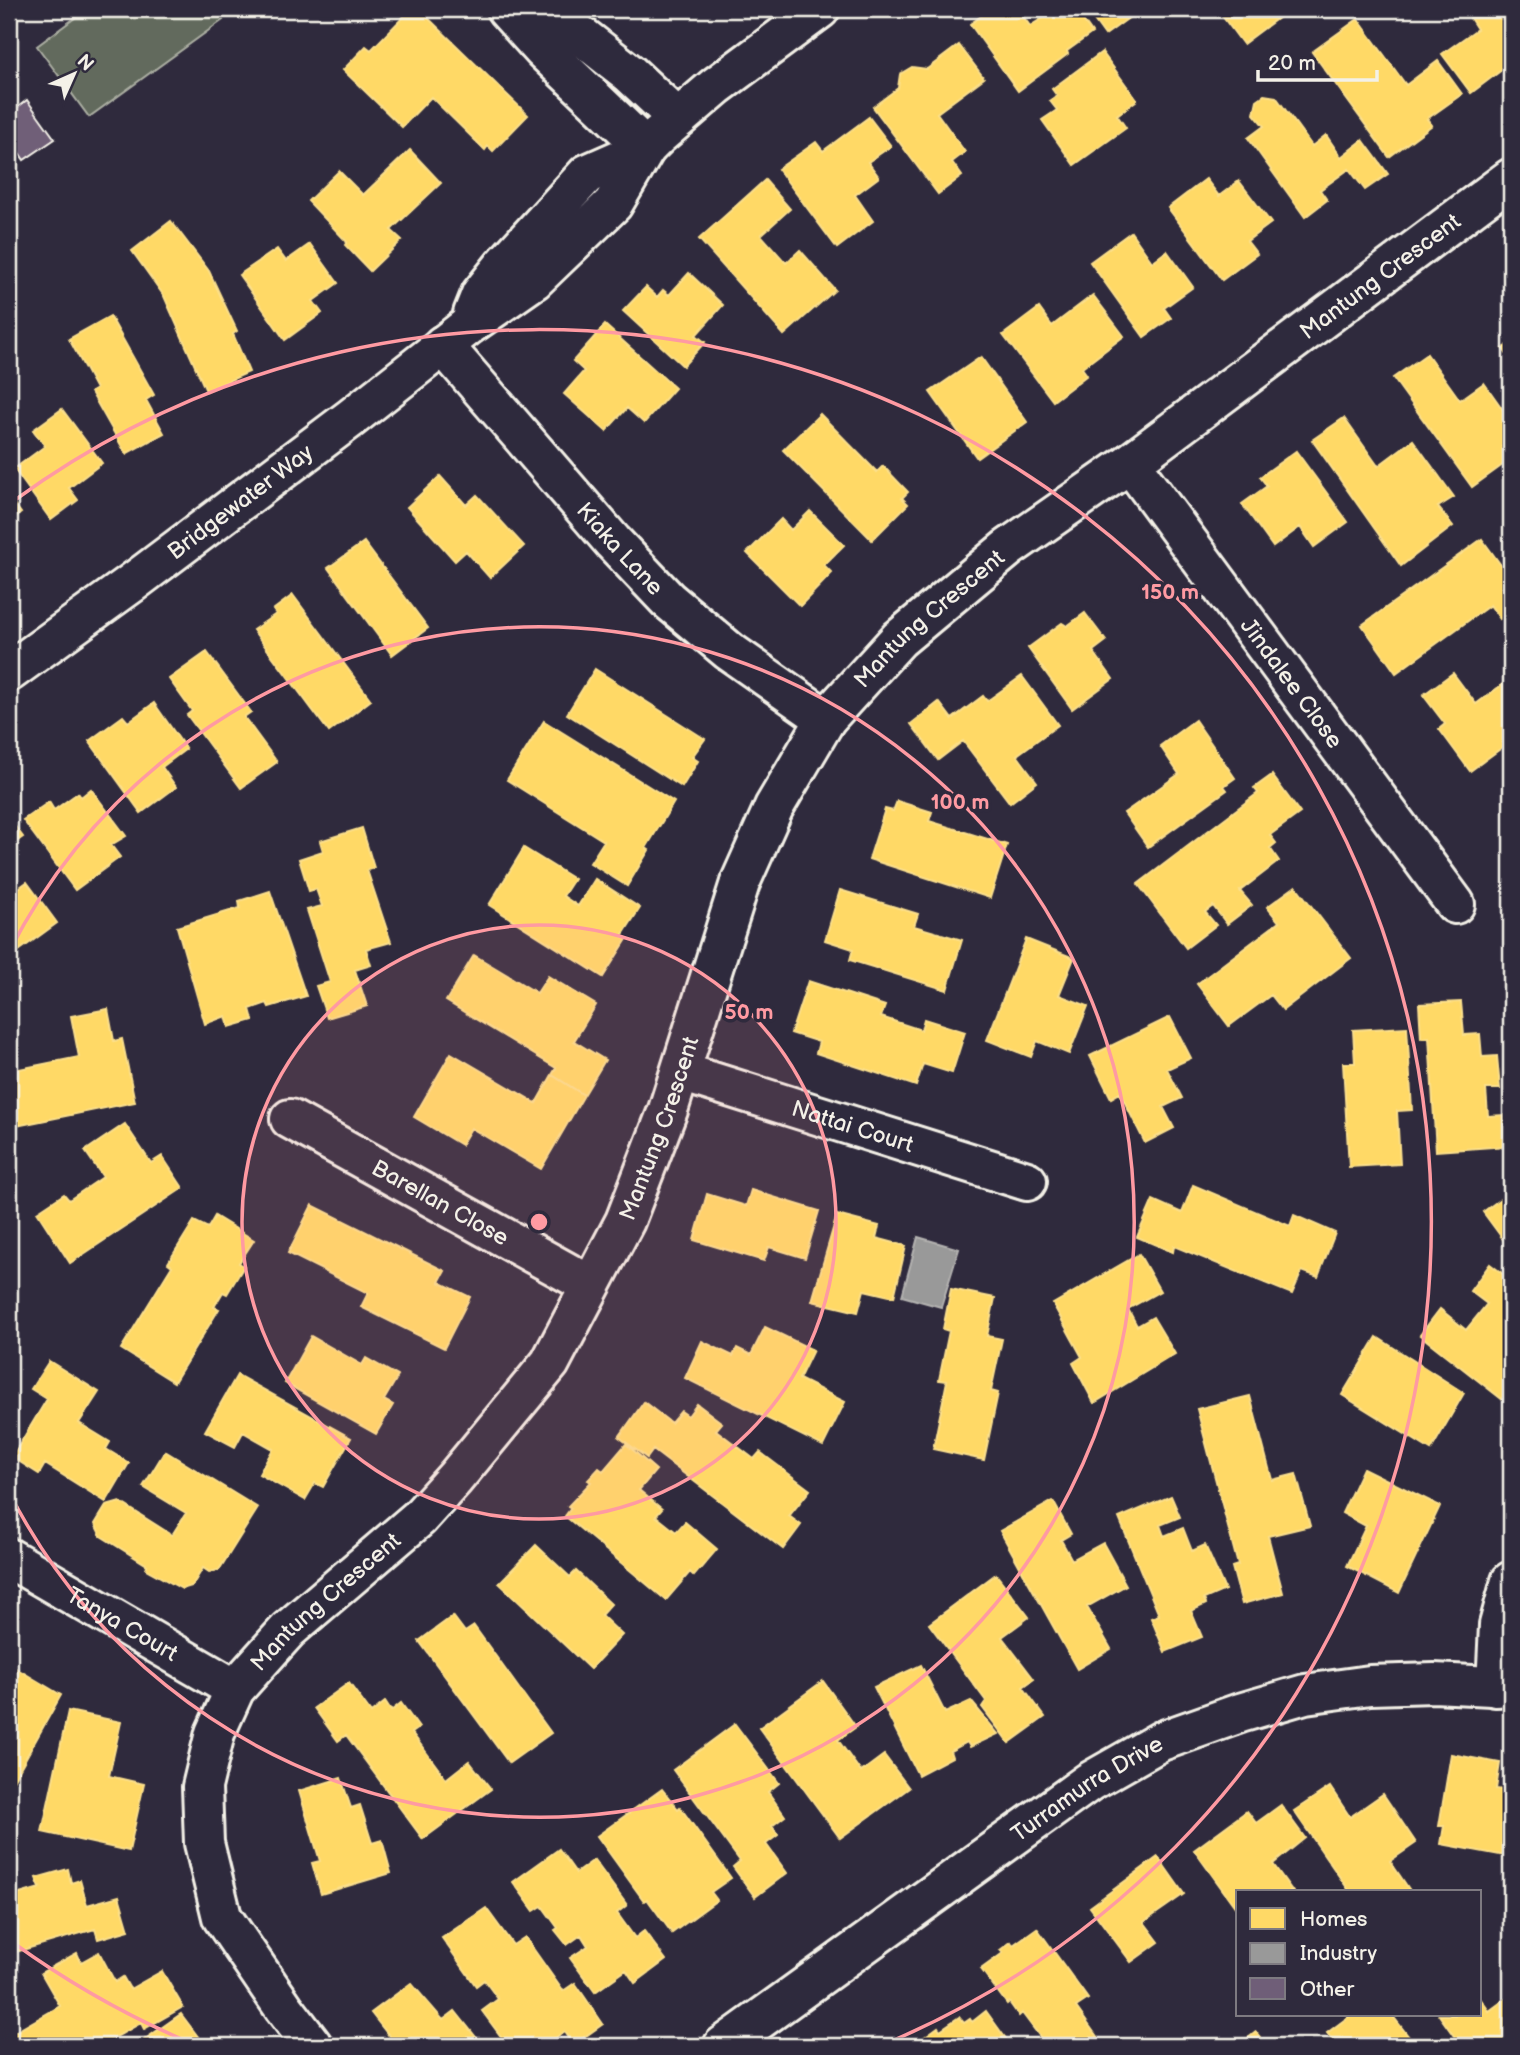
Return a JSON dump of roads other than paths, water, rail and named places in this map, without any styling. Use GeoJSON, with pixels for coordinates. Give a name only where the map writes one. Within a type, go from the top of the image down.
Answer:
{"type":"FeatureCollection","features":[{"type":"Feature","properties":{"kind":"street"},"geometry":{"type":"LineString","coordinates":[[506,9],[542,50],[646,148]]}},
{"type":"Feature","properties":{"kind":"street"},"geometry":{"type":"LineString","coordinates":[[547,9],[629,73],[677,118]]}},
{"type":"Feature","properties":{"kind":"street","name":"Bridgewater Way"},"geometry":{"type":"LineString","coordinates":[[9,672],[132,583],[455,336],[496,275],[587,174],[646,148],[677,118],[820,9]]}},
{"type":"Feature","properties":{"kind":"street","name":"Mantung Crescent"},"geometry":{"type":"LineString","coordinates":[[313,2046],[222,1917],[204,1843],[202,1787],[215,1733],[235,1689],[288,1630],[419,1518],[550,1363],[625,1222],[668,1111],[740,883],[774,807],[827,719],[899,639],[1007,548],[1130,463],[1511,178]]}},
{"type":"Feature","properties":{"kind":"street","name":"Kiaka Lane"},"geometry":{"type":"LineString","coordinates":[[455,336],[613,542],[668,600],[729,651],[827,719]]}},
{"type":"Feature","properties":{"kind":"street","name":"Jindalee Close"},"geometry":{"type":"LineString","coordinates":[[1130,463],[1455,904]]}},
{"type":"Feature","properties":{"kind":"street","name":"Nattai Court"},"geometry":{"type":"LineString","coordinates":[[681,1072],[1027,1181]]}},
{"type":"Feature","properties":{"kind":"street","name":"Barellan Close"},"geometry":{"type":"LineString","coordinates":[[290,1119],[590,1285]]}},
{"type":"Feature","properties":{"kind":"street","name":"Tanya Court"},"geometry":{"type":"LineString","coordinates":[[9,1558],[235,1689]]}},
{"type":"Feature","properties":{"kind":"street"},"geometry":{"type":"LineString","coordinates":[[1503,1687],[1499,1625],[1511,1581]]}},
{"type":"Feature","properties":{"kind":"street","name":"Turramurra Drive"},"geometry":{"type":"LineString","coordinates":[[723,2046],[1089,1782],[1161,1741],[1240,1713],[1305,1694],[1370,1685],[1434,1683],[1503,1687]]}}]}
